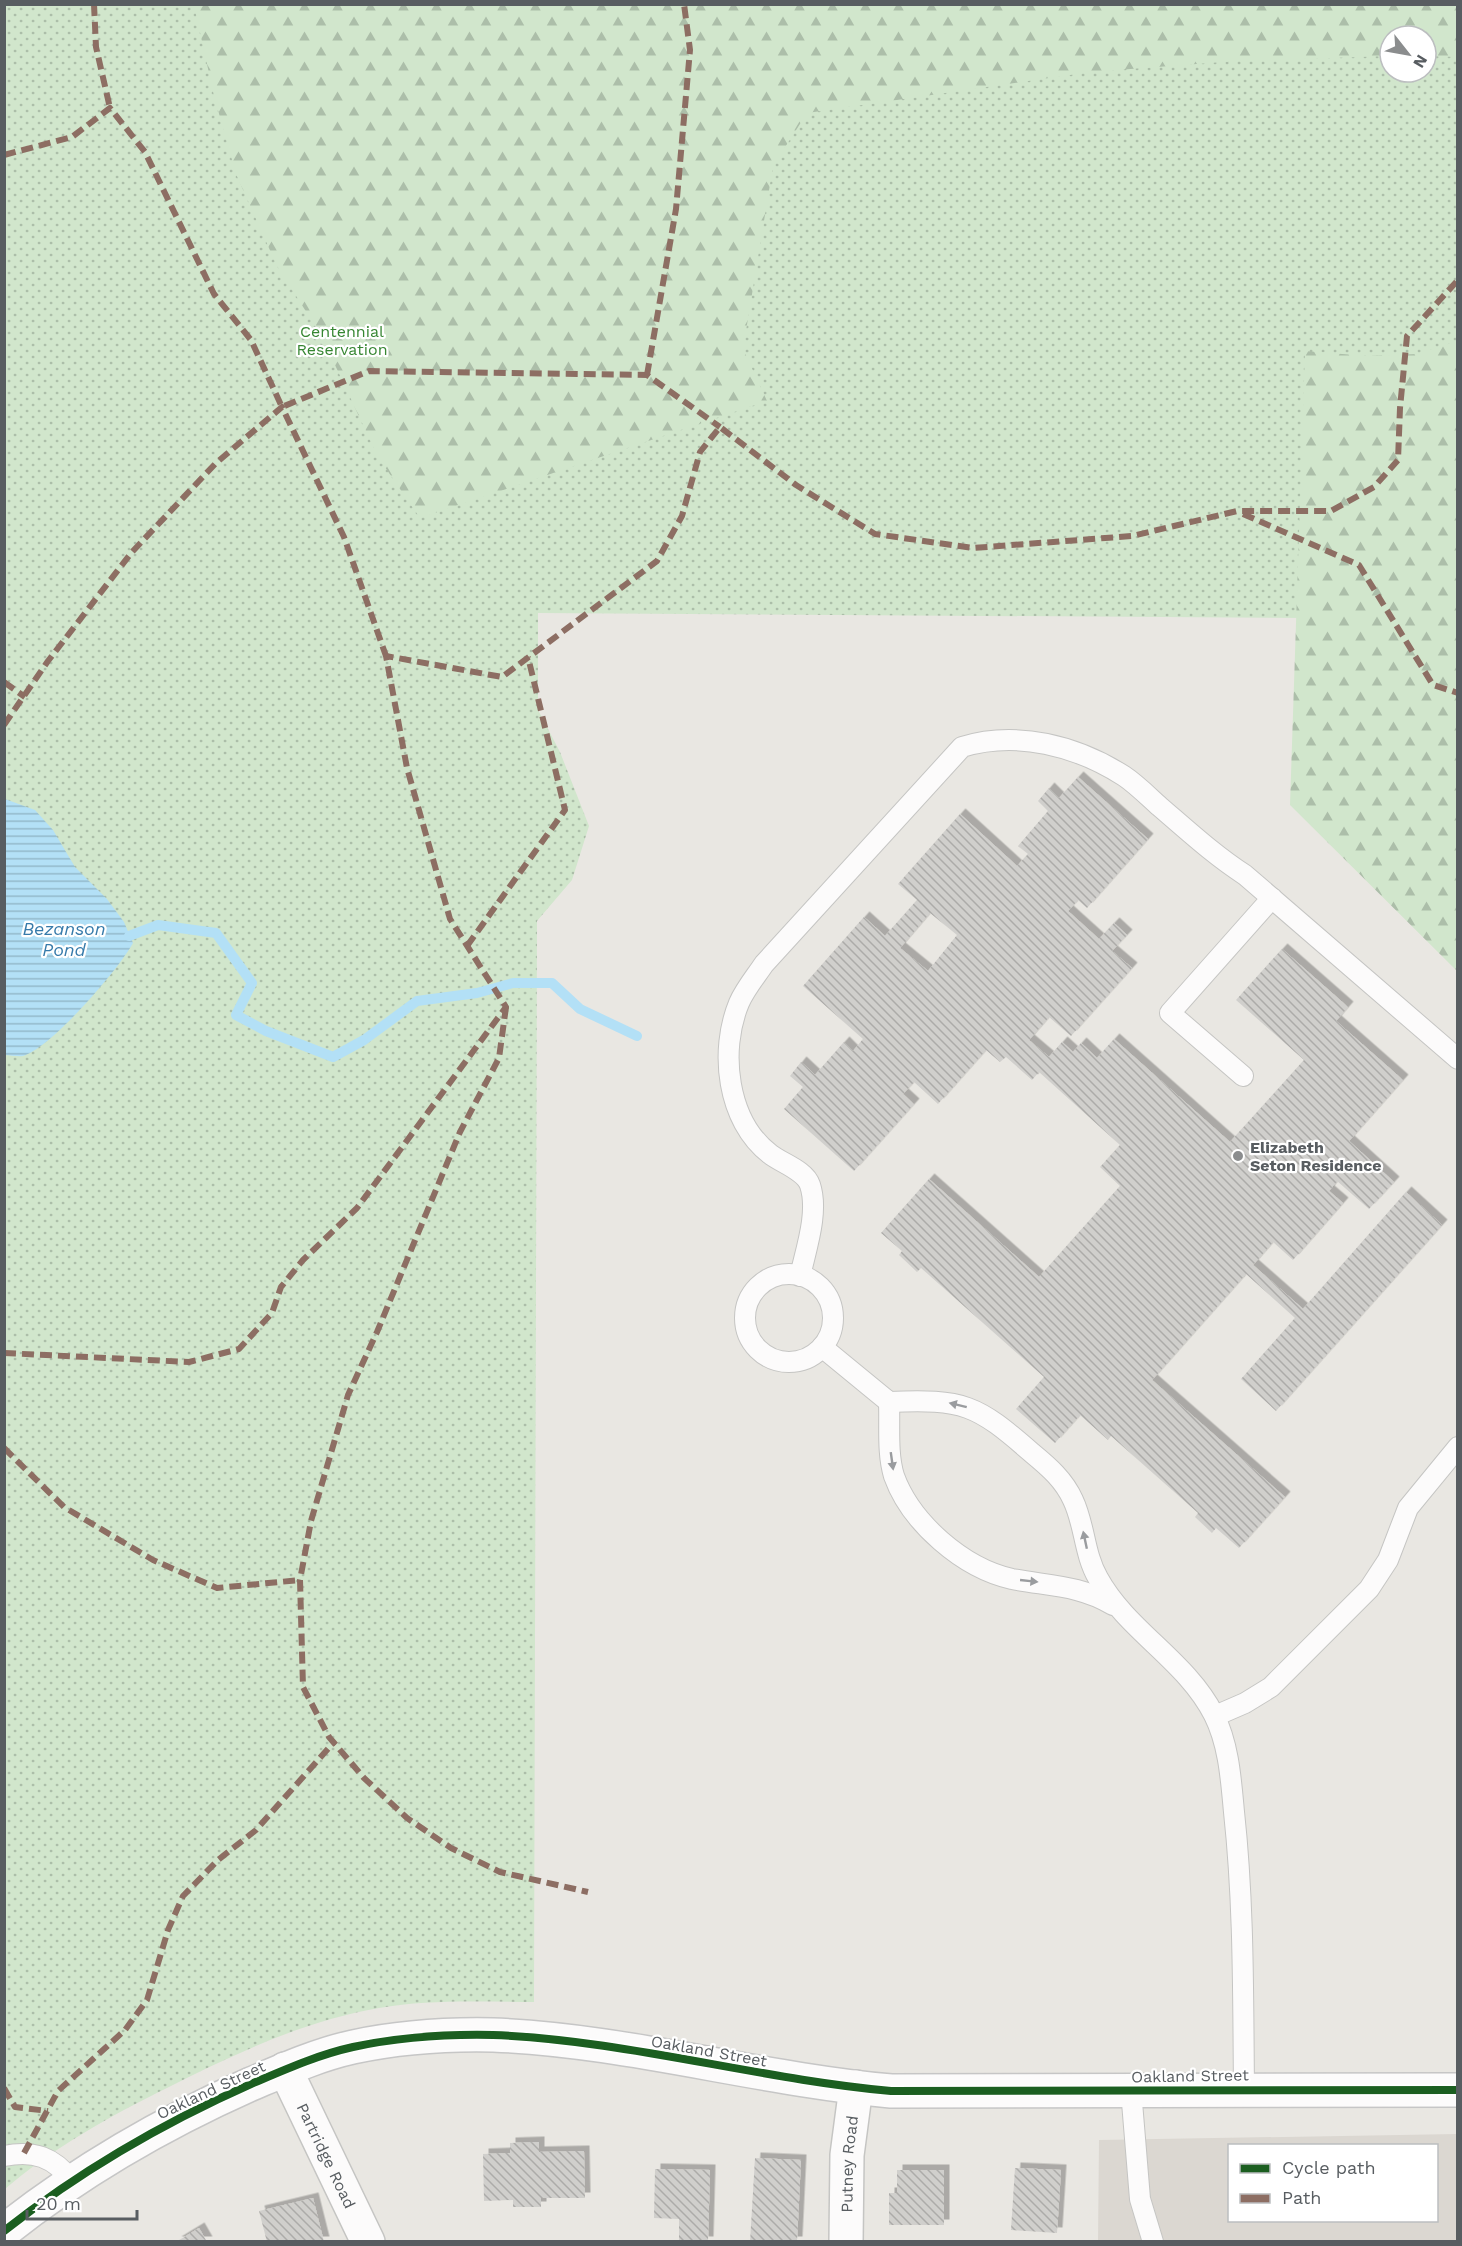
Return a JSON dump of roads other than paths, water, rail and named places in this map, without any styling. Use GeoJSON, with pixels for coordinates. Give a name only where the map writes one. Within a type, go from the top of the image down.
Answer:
{"type":"FeatureCollection","features":[{"type":"Feature","properties":{"kind":"street","name":"Oakland Street"},"geometry":{"type":"LineString","coordinates":[[4,2231],[72,2181],[159,2129],[285,2069],[351,2048],[422,2036],[496,2035],[602,2047],[856,2087],[952,2092],[1244,2089],[1458,2090]]}},
{"type":"Feature","properties":{"kind":"street","name":"Partridge Road"},"geometry":{"type":"LineString","coordinates":[[285,2069],[368,2241]]}},
{"type":"Feature","properties":{"kind":"street","name":"Putney Road"},"geometry":{"type":"LineString","coordinates":[[846,2241],[848,2155],[856,2087]]}},
{"type":"Feature","properties":{"kind":"lane"},"geometry":{"type":"LineString","coordinates":[[800,1276],[812,1208],[810,1185],[805,1178],[770,1155],[753,1139],[740,1119],[729,1058],[730,1035],[740,1002],[764,964],[962,747],[985,740],[1019,739],[1058,746],[1095,760],[1125,777],[1218,858],[1245,875],[1458,1059]]}},
{"type":"Feature","properties":{"kind":"lane"},"geometry":{"type":"LineString","coordinates":[[1243,1076],[1170,1013],[1272,898]]}},
{"type":"Feature","properties":{"kind":"lane"},"geometry":{"type":"LineString","coordinates":[[779,1275],[800,1276],[822,1288],[831,1305],[833,1323],[822,1347],[800,1360],[784,1361],[769,1357],[758,1349],[746,1325],[749,1299],[757,1288],[779,1275]]}},
{"type":"Feature","properties":{"kind":"lane"},"geometry":{"type":"LineString","coordinates":[[822,1347],[890,1402],[936,1400],[974,1409],[1001,1426],[1057,1474],[1074,1502],[1089,1558],[1097,1577],[1121,1609],[1186,1672],[1215,1716],[1224,1741],[1230,1772],[1238,1847],[1244,2089]]}},
{"type":"Feature","properties":{"kind":"lane"},"geometry":{"type":"LineString","coordinates":[[890,1402],[890,1453],[894,1474],[903,1496],[934,1534],[971,1562],[992,1572],[1010,1578],[1069,1586],[1089,1592],[1121,1609]]}},
{"type":"Feature","properties":{"kind":"lane"},"geometry":{"type":"LineString","coordinates":[[1215,1716],[1245,1703],[1271,1687],[1369,1589],[1388,1560],[1408,1508],[1458,1447]]}},
{"type":"Feature","properties":{"kind":"lane"},"geometry":{"type":"LineString","coordinates":[[1131,2090],[1140,2199],[1153,2241]]}},
{"type":"Feature","properties":{"kind":"lane"},"geometry":{"type":"LineString","coordinates":[[4,2156],[44,2156],[58,2165],[72,2181]]}},
{"type":"Feature","properties":{"kind":"water","name":"Bezanson Pond"},"geometry":{"type":"Polygon","coordinates":[[[5,799],[35,810],[53,830],[75,867],[107,899],[124,922],[133,943],[114,970],[66,1024],[50,1039],[23,1056],[5,1055],[5,799]]]}},
{"type":"Feature","properties":{"kind":"waterway"},"geometry":{"type":"LineString","coordinates":[[129,936],[158,925],[216,933],[252,983],[236,1015],[266,1031],[333,1057],[364,1040],[417,1001],[477,993],[513,983],[552,983],[580,1009],[637,1036]]}},
{"type":"Feature","properties":{"kind":"place","name":"Elizabeth Seton Residence"},"geometry":{"type":"Point","coordinates":[1238,1156]}},
{"type":"Feature","properties":{"kind":"park label","name":"Centennial Reservation"},"geometry":{"type":"Point","coordinates":[342,340]}}]}
